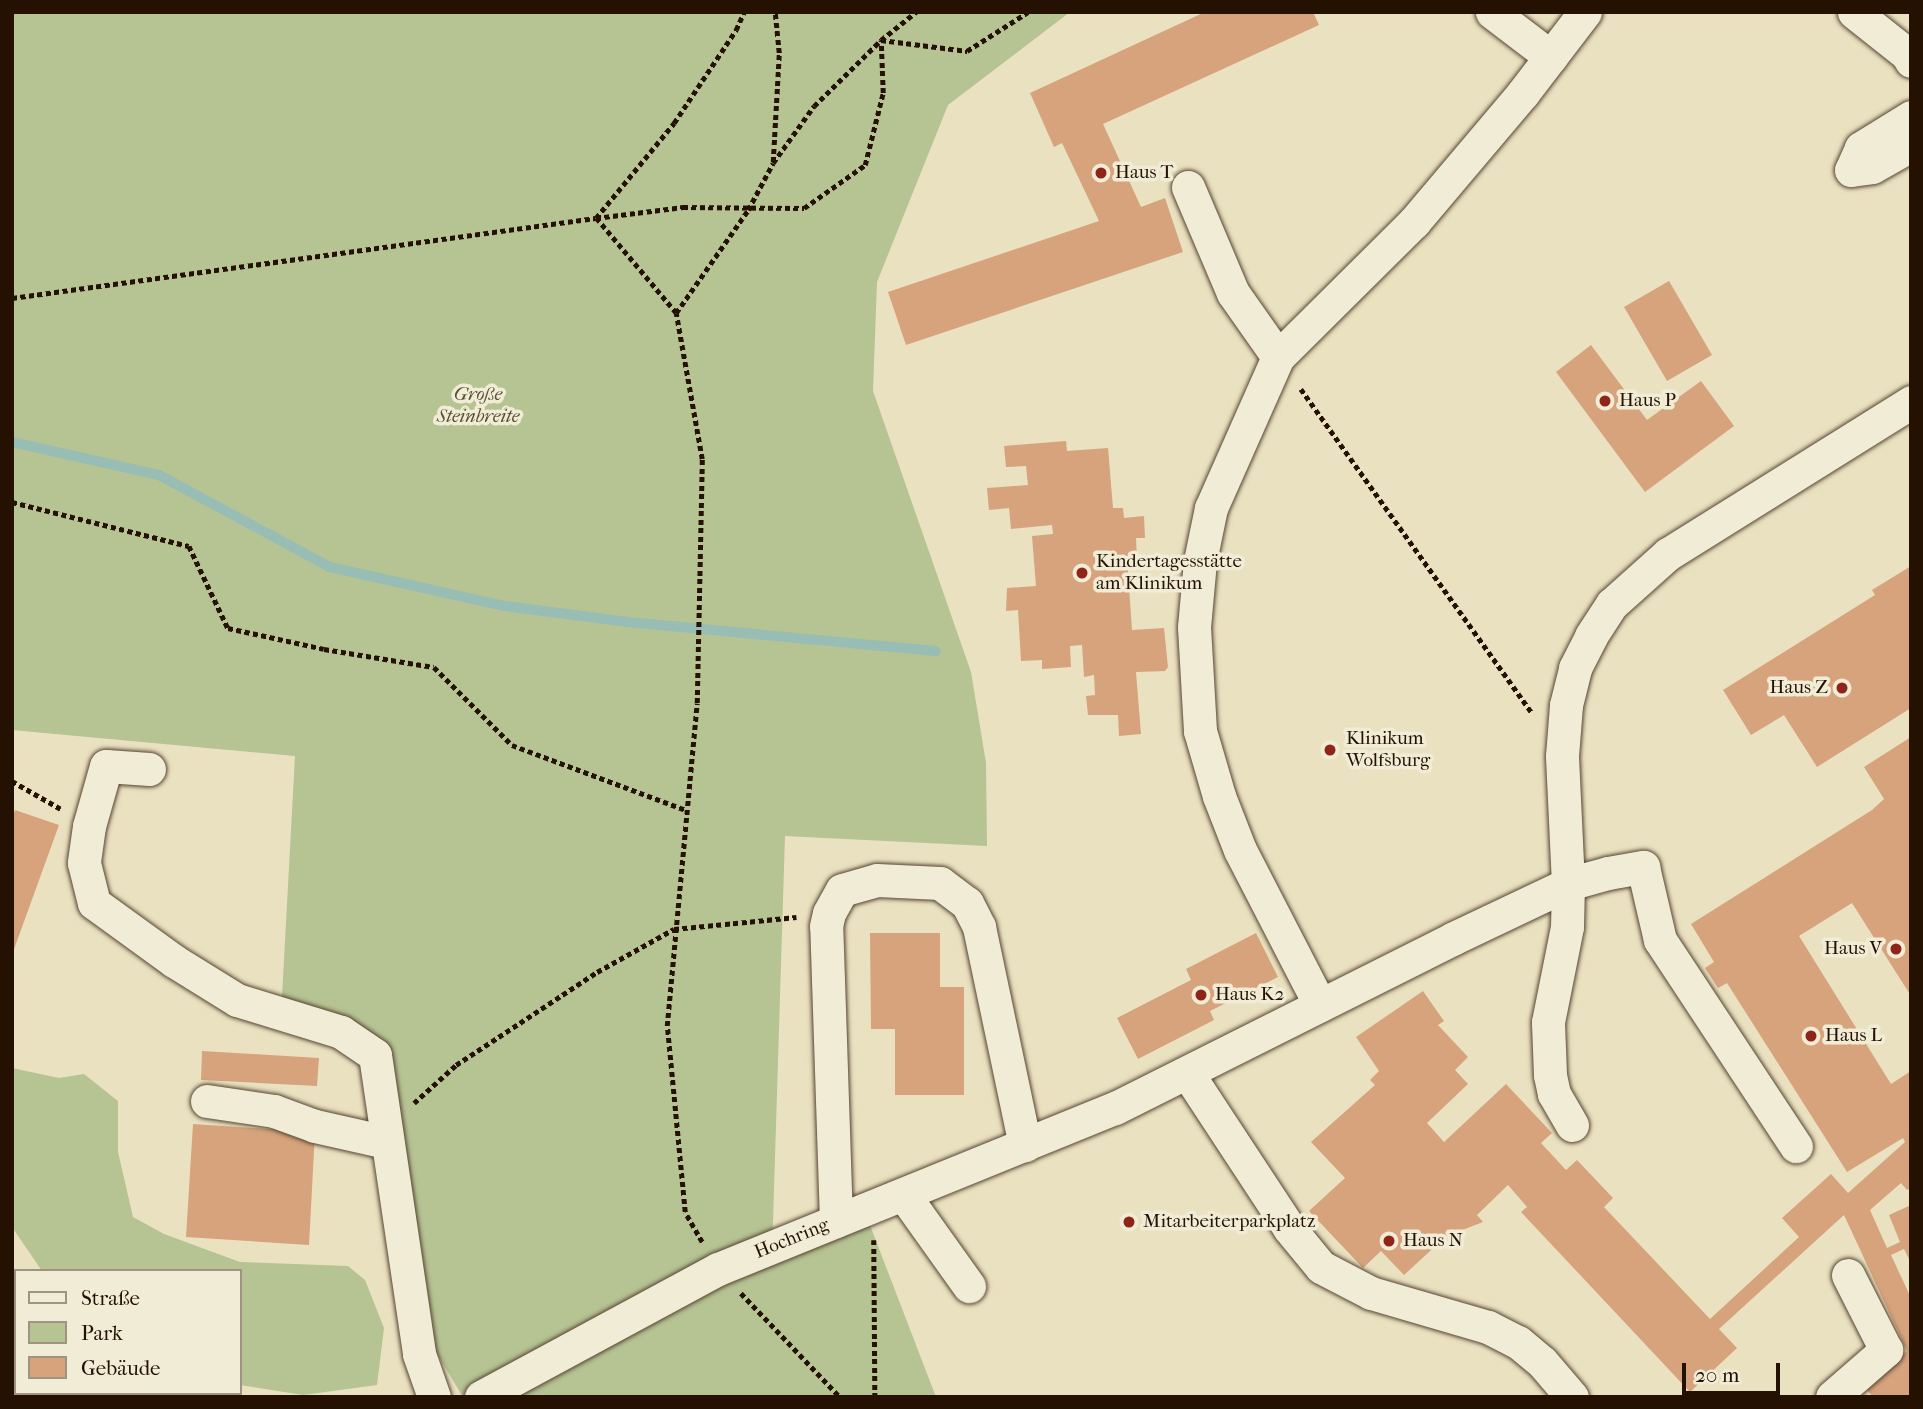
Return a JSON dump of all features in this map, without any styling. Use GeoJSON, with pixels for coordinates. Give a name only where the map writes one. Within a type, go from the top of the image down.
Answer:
{"type":"FeatureCollection","features":[{"type":"Feature","properties":{"kind":"street"},"geometry":{"type":"LineString","coordinates":[[1492,12],[1551,57]]}},
{"type":"Feature","properties":{"kind":"street"},"geometry":{"type":"LineString","coordinates":[[1320,1005],[1240,850],[1219,796],[1200,731],[1194,627],[1205,534],[1211,508],[1278,356],[1414,222],[1586,12]]}},
{"type":"Feature","properties":{"kind":"street"},"geometry":{"type":"LineString","coordinates":[[1854,12],[1910,56]]}},
{"type":"Feature","properties":{"kind":"street"},"geometry":{"type":"LineString","coordinates":[[1911,117],[1861,148],[1851,170],[1872,167],[1911,145]]}},
{"type":"Feature","properties":{"kind":"street"},"geometry":{"type":"LineString","coordinates":[[1188,187],[1233,293],[1278,356]]}},
{"type":"Feature","properties":{"kind":"street"},"geometry":{"type":"LineString","coordinates":[[1572,1125],[1554,1094],[1550,1076],[1548,1023],[1567,927],[1568,884],[1562,755],[1566,705],[1575,668],[1591,636],[1612,604],[1633,582],[1668,554],[1911,402]]}},
{"type":"Feature","properties":{"kind":"street"},"geometry":{"type":"LineString","coordinates":[[149,769],[106,766],[89,826],[84,863],[94,903],[174,961],[237,1000],[341,1032],[375,1055],[419,1354],[434,1397]]}},
{"type":"Feature","properties":{"kind":"street","name":"Hochring"},"geometry":{"type":"LineString","coordinates":[[481,1397],[718,1269],[1115,1108],[1568,884],[1643,867],[1660,940],[1796,1146]]}},
{"type":"Feature","properties":{"kind":"street"},"geometry":{"type":"LineString","coordinates":[[835,1221],[826,926],[829,913],[842,890],[877,880],[940,883],[967,903],[979,927],[1025,1145]]}},
{"type":"Feature","properties":{"kind":"street"},"geometry":{"type":"LineString","coordinates":[[1188,1074],[1289,1228],[1321,1267],[1371,1293],[1488,1327],[1518,1342],[1542,1362],[1572,1397]]}},
{"type":"Feature","properties":{"kind":"street"},"geometry":{"type":"LineString","coordinates":[[207,1101],[274,1111],[315,1126],[385,1135]]}},
{"type":"Feature","properties":{"kind":"street"},"geometry":{"type":"LineString","coordinates":[[904,1195],[969,1286]]}},
{"type":"Feature","properties":{"kind":"street"},"geometry":{"type":"LineString","coordinates":[[1832,1397],[1886,1350],[1847,1275]]}},
{"type":"Feature","properties":{"kind":"street"},"geometry":{"type":"LineString","coordinates":[[124,1397],[140,1397]]}},
{"type":"Feature","properties":{"kind":"path"},"geometry":{"type":"LineString","coordinates":[[596,218],[674,123],[736,30],[744,12]]}},
{"type":"Feature","properties":{"kind":"path"},"geometry":{"type":"LineString","coordinates":[[773,163],[779,53],[775,12]]}},
{"type":"Feature","properties":{"kind":"path"},"geometry":{"type":"LineString","coordinates":[[676,313],[748,210],[773,163],[814,106],[881,40],[916,12]]}},
{"type":"Feature","properties":{"kind":"path"},"geometry":{"type":"LineString","coordinates":[[881,40],[967,51],[1028,12]]}},
{"type":"Feature","properties":{"kind":"path"},"geometry":{"type":"LineString","coordinates":[[12,298],[682,207],[748,210],[804,208],[865,165],[883,93],[881,40]]}},
{"type":"Feature","properties":{"kind":"path"},"geometry":{"type":"LineString","coordinates":[[596,218],[676,313],[702,459],[697,703],[667,1026],[685,1212],[718,1269],[840,1397]]}},
{"type":"Feature","properties":{"kind":"path"},"geometry":{"type":"LineString","coordinates":[[1278,356],[1562,755]]}},
{"type":"Feature","properties":{"kind":"path"},"geometry":{"type":"LineString","coordinates":[[12,502],[189,546],[228,628],[324,649],[434,667],[512,745],[686,810]]}},
{"type":"Feature","properties":{"kind":"path"},"geometry":{"type":"LineString","coordinates":[[12,781],[89,826]]}},
{"type":"Feature","properties":{"kind":"path"},"geometry":{"type":"LineString","coordinates":[[385,1135],[456,1065],[597,972],[674,929],[829,913]]}},
{"type":"Feature","properties":{"kind":"path"},"geometry":{"type":"LineString","coordinates":[[873,1207],[875,1397]]}},
{"type":"Feature","properties":{"kind":"green space","name":"Große Steinbreite"},"geometry":{"type":"Polygon","coordinates":[[[12,12],[1070,12],[948,105],[877,282],[873,391],[971,672],[986,763],[987,846],[785,836],[772,1254],[868,1220],[936,1397],[463,1397],[414,1316],[376,1055],[281,1015],[295,756],[12,730],[12,12]]]}},
{"type":"Feature","properties":{"kind":"green space"},"geometry":{"type":"Polygon","coordinates":[[[12,1068],[59,1078],[84,1074],[118,1101],[118,1152],[133,1217],[164,1234],[240,1262],[348,1266],[365,1280],[384,1328],[377,1385],[303,1395],[242,1385],[242,1269],[41,1269],[12,1227],[12,1068]]]}},
{"type":"Feature","properties":{"kind":"building","name":"Haus T"},"geometry":{"type":"Polygon","coordinates":[[[1205,12],[1313,12],[1319,25],[1103,124],[1141,207],[1165,198],[1183,252],[906,345],[888,292],[1099,221],[1062,143],[1054,147],[1030,93],[1205,12]]]}},
{"type":"Feature","properties":{"kind":"building"},"geometry":{"type":"Polygon","coordinates":[[[1669,281],[1712,355],[1667,381],[1624,307],[1669,281]]]}},
{"type":"Feature","properties":{"kind":"building","name":"Haus P"},"geometry":{"type":"Polygon","coordinates":[[[1591,345],[1647,420],[1701,381],[1734,426],[1645,492],[1556,372],[1591,345]]]}},
{"type":"Feature","properties":{"kind":"building","name":"Kindertagesstätte am Klinikum"},"geometry":{"type":"Polygon","coordinates":[[[1066,441],[1067,451],[1108,448],[1113,508],[1123,508],[1124,518],[1144,516],[1145,538],[1136,538],[1137,558],[1127,558],[1132,630],[1164,628],[1168,667],[1165,671],[1136,672],[1141,734],[1119,736],[1118,715],[1088,715],[1086,696],[1095,695],[1094,675],[1084,677],[1082,645],[1070,646],[1071,667],[1042,669],[1042,660],[1021,661],[1018,610],[1006,611],[1007,588],[1036,586],[1032,536],[1053,534],[1052,525],[1011,529],[1009,508],[989,510],[987,488],[1028,485],[1026,466],[1006,467],[1004,446],[1066,441]]]}},
{"type":"Feature","properties":{"kind":"building","name":"Haus Z"},"geometry":{"type":"Polygon","coordinates":[[[1911,566],[1911,708],[1817,767],[1784,715],[1751,735],[1723,690],[1875,595],[1872,590],[1911,566]]]}},
{"type":"Feature","properties":{"kind":"building"},"geometry":{"type":"Polygon","coordinates":[[[1911,737],[1911,996],[1852,903],[1799,936],[1891,1084],[1911,1071],[1911,1188],[1907,1190],[1901,1183],[1870,1210],[1887,1248],[1900,1242],[1889,1215],[1911,1205],[1911,1263],[1904,1249],[1891,1255],[1911,1298],[1911,1397],[1873,1397],[1867,1390],[1907,1351],[1844,1215],[1719,1329],[1737,1348],[1690,1392],[1521,1212],[1527,1207],[1508,1185],[1477,1215],[1483,1222],[1457,1232],[1454,1229],[1404,1275],[1381,1251],[1363,1268],[1309,1211],[1345,1178],[1311,1142],[1375,1085],[1370,1080],[1379,1071],[1356,1037],[1423,991],[1444,1021],[1438,1025],[1468,1057],[1455,1070],[1468,1084],[1427,1123],[1444,1142],[1506,1084],[1552,1133],[1541,1143],[1566,1170],[1577,1160],[1613,1198],[1604,1207],[1710,1319],[1799,1237],[1782,1218],[1831,1174],[1848,1193],[1905,1142],[1903,1138],[1847,1172],[1727,983],[1718,988],[1705,968],[1714,962],[1691,924],[1872,810],[1884,799],[1864,767],[1911,737]]]}},
{"type":"Feature","properties":{"kind":"building"},"geometry":{"type":"Polygon","coordinates":[[[15,810],[59,825],[13,952],[12,819],[15,810]]]}},
{"type":"Feature","properties":{"kind":"building"},"geometry":{"type":"Polygon","coordinates":[[[870,933],[940,933],[940,987],[964,987],[964,1095],[895,1095],[895,1029],[871,1029],[870,933]]]}},
{"type":"Feature","properties":{"kind":"building","name":"Haus K2"},"geometry":{"type":"Polygon","coordinates":[[[1256,933],[1278,977],[1210,1011],[1214,1020],[1138,1059],[1117,1018],[1191,980],[1186,969],[1256,933]]]}},
{"type":"Feature","properties":{"kind":"building"},"geometry":{"type":"Polygon","coordinates":[[[202,1051],[319,1058],[317,1086],[201,1080],[202,1051]]]}},
{"type":"Feature","properties":{"kind":"building"},"geometry":{"type":"Polygon","coordinates":[[[193,1124],[315,1132],[309,1245],[186,1237],[193,1124]]]}},
{"type":"Feature","properties":{"kind":"waterway"},"geometry":{"type":"LineString","coordinates":[[12,442],[159,475],[330,567],[505,606],[628,622],[936,651]]}},
{"type":"Feature","properties":{"kind":"place","name":"Haus T"},"geometry":{"type":"Point","coordinates":[1101,173]}},
{"type":"Feature","properties":{"kind":"place","name":"Haus P"},"geometry":{"type":"Point","coordinates":[1605,401]}},
{"type":"Feature","properties":{"kind":"place","name":"Kindertagesstätte am Klinikum"},"geometry":{"type":"Point","coordinates":[1082,573]}},
{"type":"Feature","properties":{"kind":"place","name":"Haus Z"},"geometry":{"type":"Point","coordinates":[1842,688]}},
{"type":"Feature","properties":{"kind":"place","name":"Klinikum Wolfsburg"},"geometry":{"type":"Point","coordinates":[1330,750]}},
{"type":"Feature","properties":{"kind":"place","name":"Haus V"},"geometry":{"type":"Point","coordinates":[1896,949]}},
{"type":"Feature","properties":{"kind":"place","name":"Haus K2"},"geometry":{"type":"Point","coordinates":[1201,995]}},
{"type":"Feature","properties":{"kind":"place","name":"Haus L"},"geometry":{"type":"Point","coordinates":[1811,1036]}},
{"type":"Feature","properties":{"kind":"place","name":"Mitarbeiterparkplatz"},"geometry":{"type":"Point","coordinates":[1129,1222]}},
{"type":"Feature","properties":{"kind":"place","name":"Haus N"},"geometry":{"type":"Point","coordinates":[1389,1241]}}]}
